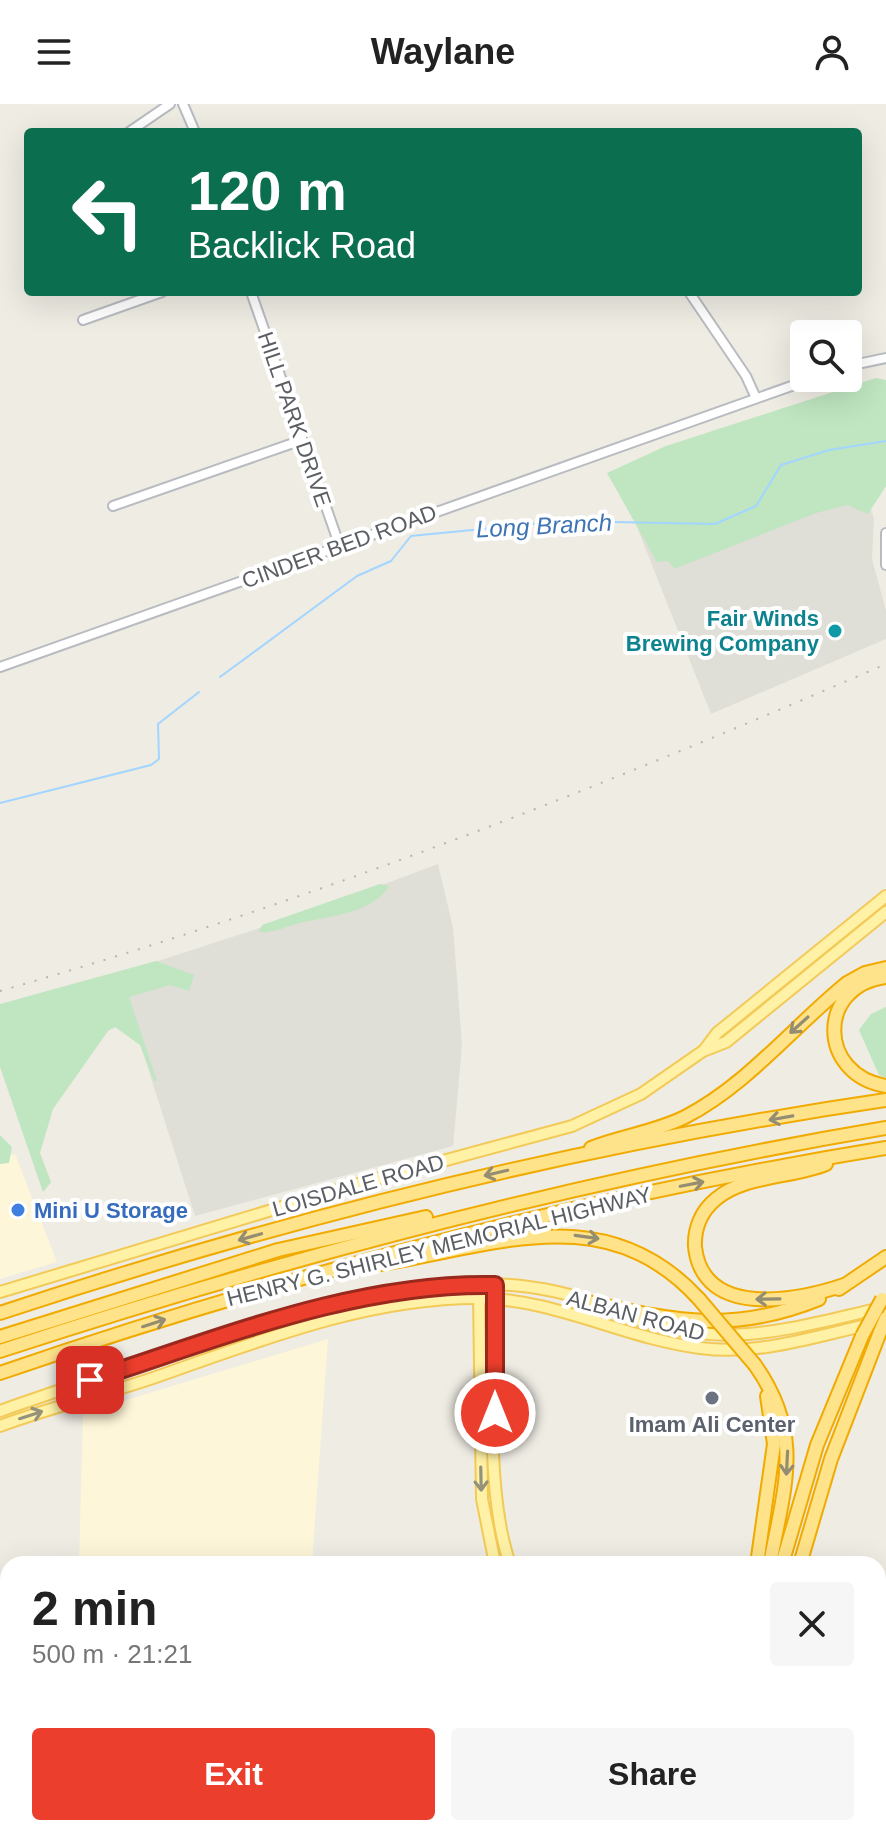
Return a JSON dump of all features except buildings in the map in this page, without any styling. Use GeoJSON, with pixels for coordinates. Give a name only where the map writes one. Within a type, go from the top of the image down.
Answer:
{"type":"FeatureCollection","features":[{"type":"Feature","properties":{"kind":"highway"},"geometry":{"type":"LineString","coordinates":[[559,1161],[610,1140],[662,1127],[699,1109],[730,1088],[847,983],[865,973],[886,968]]}},
{"type":"Feature","properties":{"kind":"highway"},"geometry":{"type":"LineString","coordinates":[[886,977],[867,981],[849,993],[838,1011],[834,1031],[838,1052],[848,1068],[864,1080],[886,1086]]}},
{"type":"Feature","properties":{"kind":"highway"},"geometry":{"type":"LineString","coordinates":[[0,1313],[348,1210],[559,1161],[886,1100]]}},
{"type":"Feature","properties":{"kind":"highway"},"geometry":{"type":"LineString","coordinates":[[0,1351],[265,1269],[512,1203],[720,1158],[886,1128]]}},
{"type":"Feature","properties":{"kind":"highway","name":"HENRY G. SHIRLEY MEMORIAL HIGHWAY"},"geometry":{"type":"LineString","coordinates":[[0,1373],[317,1274],[578,1208],[886,1148]]}},
{"type":"Feature","properties":{"kind":"highway"},"geometry":{"type":"LineString","coordinates":[[844,1285],[792,1298],[737,1297],[719,1287],[704,1272],[697,1255],[695,1236],[705,1210],[721,1195],[755,1182],[805,1172],[854,1154]]}},
{"type":"Feature","properties":{"kind":"highway"},"geometry":{"type":"LineString","coordinates":[[0,1337],[278,1250],[395,1222],[512,1203]]}},
{"type":"Feature","properties":{"kind":"highway"},"geometry":{"type":"LineString","coordinates":[[317,1274],[509,1239],[575,1235],[618,1243],[647,1255],[671,1272],[699,1299],[752,1365],[779,1406],[788,1446],[786,1480],[772,1556]]}},
{"type":"Feature","properties":{"kind":"highway"},"geometry":{"type":"LineString","coordinates":[[593,1303],[672,1320],[721,1323],[775,1315],[817,1300],[886,1257]]}},
{"type":"Feature","properties":{"kind":"highway"},"geometry":{"type":"LineString","coordinates":[[784,1556],[817,1445],[862,1336],[885,1301]]}},
{"type":"Feature","properties":{"kind":"highway"},"geometry":{"type":"LineString","coordinates":[[802,1556],[823,1485],[883,1325]]}},
{"type":"Feature","properties":{"kind":"highway"},"geometry":{"type":"LineString","coordinates":[[752,1365],[769,1401],[775,1429],[758,1556]]}},
{"type":"Feature","properties":{"kind":"main road","name":"LOISDALE ROAD"},"geometry":{"type":"LineString","coordinates":[[703,1051],[717,1033],[886,896]]}},
{"type":"Feature","properties":{"kind":"main road","name":"LOISDALE ROAD"},"geometry":{"type":"LineString","coordinates":[[0,1292],[358,1184],[572,1126],[641,1094],[703,1051],[726,1042],[886,912]]}},
{"type":"Feature","properties":{"kind":"main road"},"geometry":{"type":"LineString","coordinates":[[479,1285],[482,1499],[493,1556]]}},
{"type":"Feature","properties":{"kind":"main road","name":"ALBAN ROAD"},"geometry":{"type":"LineString","coordinates":[[0,1411],[341,1302],[421,1287],[495,1285],[546,1291],[593,1303],[646,1322],[716,1337],[760,1335],[885,1301]]}},
{"type":"Feature","properties":{"kind":"main road"},"geometry":{"type":"LineString","coordinates":[[495,1285],[496,1491],[508,1556]]}},
{"type":"Feature","properties":{"kind":"main road","name":"ALBAN ROAD"},"geometry":{"type":"LineString","coordinates":[[0,1426],[335,1318],[411,1303],[479,1298],[548,1306],[659,1341],[726,1351],[789,1345],[883,1325]]}},
{"type":"Feature","properties":{"kind":"street"},"geometry":{"type":"LineString","coordinates":[[135,128],[170,104]]}},
{"type":"Feature","properties":{"kind":"street"},"geometry":{"type":"LineString","coordinates":[[183,104],[193,128]]}},
{"type":"Feature","properties":{"kind":"street"},"geometry":{"type":"LineString","coordinates":[[83,320],[151,296]]}},
{"type":"Feature","properties":{"kind":"street","name":"HILL PARK DRIVE"},"geometry":{"type":"LineString","coordinates":[[252,296],[340,547]]}},
{"type":"Feature","properties":{"kind":"street"},"geometry":{"type":"LineString","coordinates":[[692,296],[746,376],[756,398]]}},
{"type":"Feature","properties":{"kind":"street"},"geometry":{"type":"LineString","coordinates":[[862,363],[886,358]]}},
{"type":"Feature","properties":{"kind":"street","name":"CINDER BED ROAD"},"geometry":{"type":"LineString","coordinates":[[0,667],[790,386]]}},
{"type":"Feature","properties":{"kind":"street"},"geometry":{"type":"LineString","coordinates":[[113,506],[302,440]]}},
{"type":"Feature","properties":{"kind":"street"},"geometry":{"type":"LineString","coordinates":[[886,533],[886,565]]}},
{"type":"Feature","properties":{"kind":"shaded area"},"geometry":{"type":"Polygon","coordinates":[[[836,396],[874,519],[872,559],[886,611],[886,639],[711,714],[616,474],[836,396]]]}},
{"type":"Feature","properties":{"kind":"shaded area"},"geometry":{"type":"Polygon","coordinates":[[[438,864],[453,928],[462,1045],[453,1146],[195,1216],[118,974],[321,908],[438,864]]]}},
{"type":"Feature","properties":{"kind":"shaded area","name":"Mini U Storage"},"geometry":{"type":"Polygon","coordinates":[[[15,1154],[57,1262],[0,1279],[0,1158],[15,1154]]]}},
{"type":"Feature","properties":{"kind":"shaded area"},"geometry":{"type":"Polygon","coordinates":[[[328,1339],[313,1556],[79,1556],[83,1413],[328,1339]]]}},
{"type":"Feature","properties":{"kind":"green space"},"geometry":{"type":"Polygon","coordinates":[[[876,378],[886,380],[886,486],[868,514],[847,505],[816,513],[674,569],[668,561],[657,562],[607,473],[666,446],[833,392],[862,392],[862,383],[876,378]]]}},
{"type":"Feature","properties":{"kind":"green space"},"geometry":{"type":"Polygon","coordinates":[[[380,884],[389,886],[381,896],[360,909],[259,932],[262,925],[380,884]]]}},
{"type":"Feature","properties":{"kind":"green space"},"geometry":{"type":"Polygon","coordinates":[[[156,961],[194,975],[189,991],[170,985],[129,997],[157,1081],[154,1081],[140,1045],[115,1027],[108,1031],[53,1109],[40,1153],[51,1182],[43,1192],[0,1067],[0,1004],[156,961]]]}},
{"type":"Feature","properties":{"kind":"green space"},"geometry":{"type":"Polygon","coordinates":[[[886,1007],[886,1078],[879,1075],[859,1030],[871,1014],[886,1007]]]}},
{"type":"Feature","properties":{"kind":"green space"},"geometry":{"type":"Polygon","coordinates":[[[0,1135],[12,1147],[9,1163],[0,1164],[0,1135]]]}},
{"type":"Feature","properties":{"kind":"waterway","name":"Long Branch"},"geometry":{"type":"LineString","coordinates":[[220,677],[357,576],[391,561],[411,536],[562,521],[715,524],[756,506],[781,465],[829,450],[886,441]]}},
{"type":"Feature","properties":{"kind":"waterway","name":"Long Branch"},"geometry":{"type":"LineString","coordinates":[[0,803],[151,765],[159,759],[158,724],[199,692]]}},
{"type":"Feature","properties":{"kind":"railway"},"geometry":{"type":"LineString","coordinates":[[0,991],[337,883],[558,800],[886,664]]}},
{"type":"Feature","properties":{"kind":"place","name":"Fair Winds Brewing Company"},"geometry":{"type":"Point","coordinates":[835,631]}},
{"type":"Feature","properties":{"kind":"place","name":"Mini U Storage"},"geometry":{"type":"Point","coordinates":[18,1210]}},
{"type":"Feature","properties":{"kind":"place","name":"Imam Ali Center"},"geometry":{"type":"Point","coordinates":[712,1398]}},
{"type":"Feature","properties":{"kind":"route"},"geometry":{"type":"LineString","coordinates":[[90,1380],[341,1302],[421,1287],[495,1285],[495,1413]]}}]}
